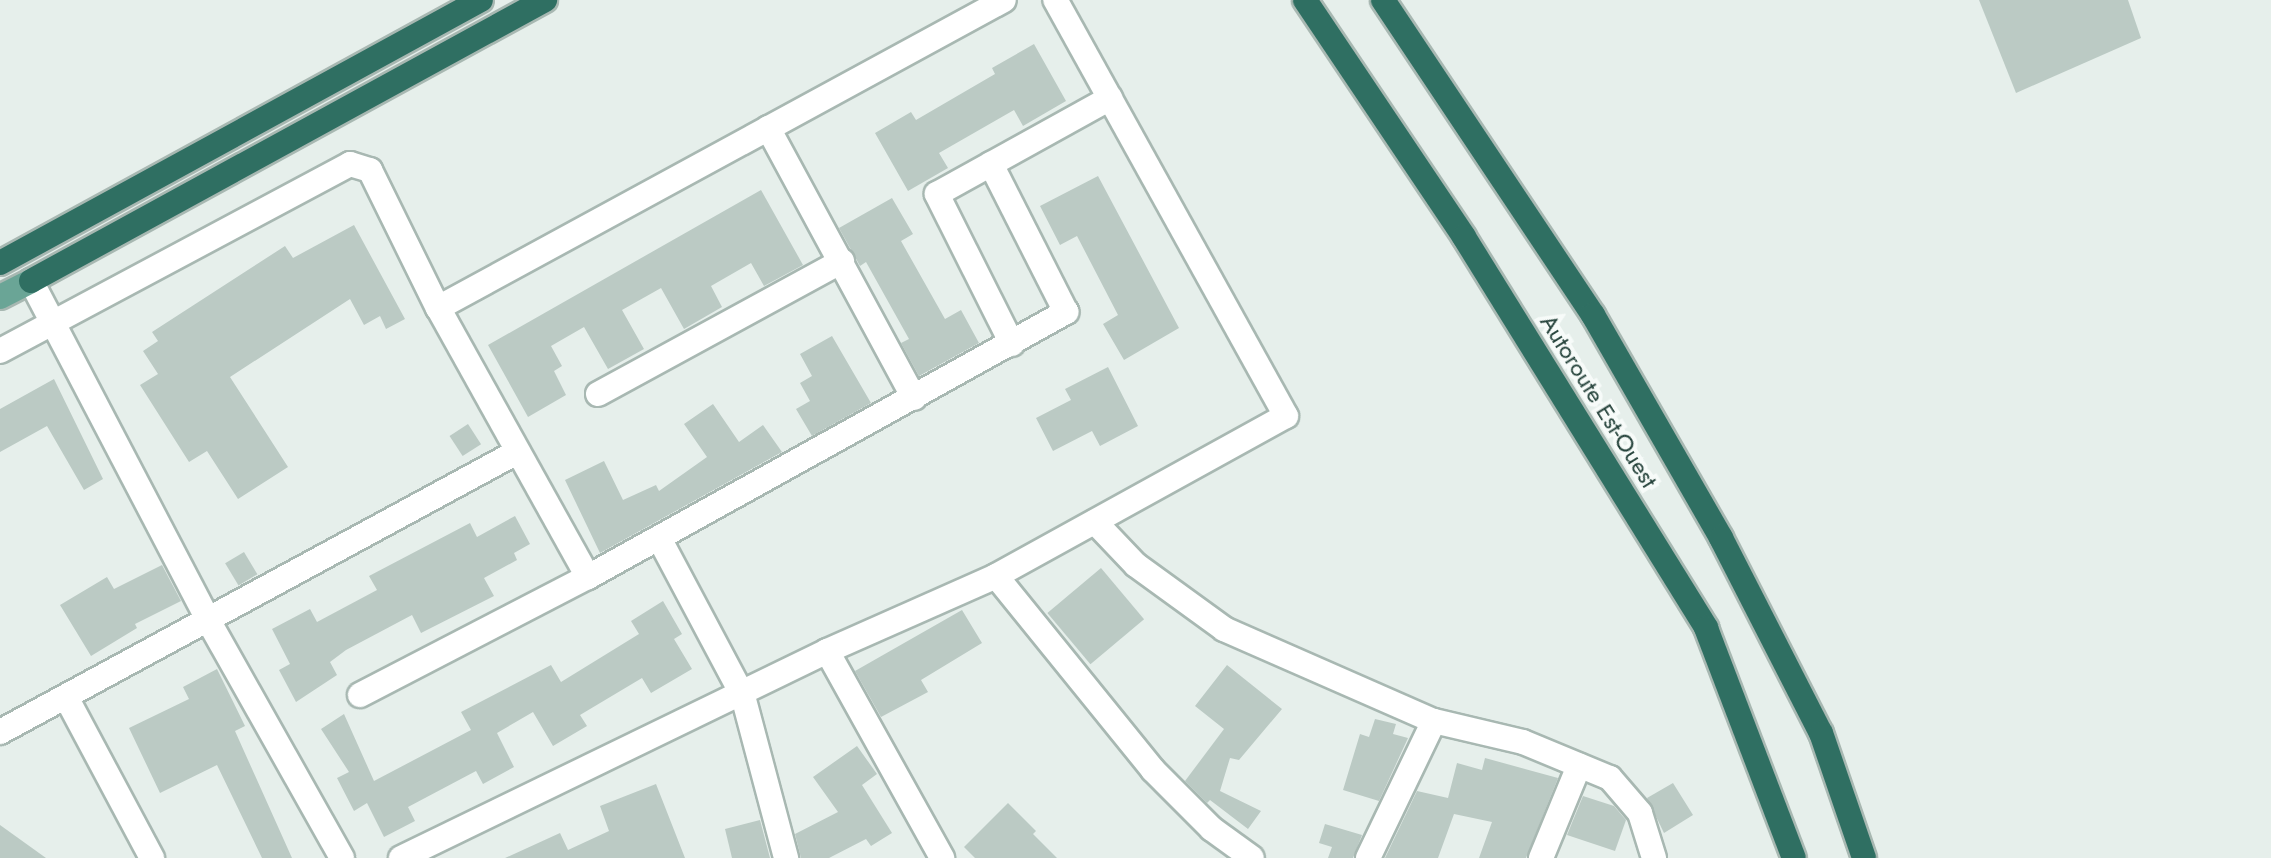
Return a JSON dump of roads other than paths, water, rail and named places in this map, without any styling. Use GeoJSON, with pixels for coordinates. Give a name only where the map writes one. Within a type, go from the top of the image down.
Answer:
{"type":"FeatureCollection","features":[{"type":"Feature","properties":{"kind":"highway"},"geometry":{"type":"LineString","coordinates":[[0,263],[481,0]]}},
{"type":"Feature","properties":{"kind":"highway"},"geometry":{"type":"LineString","coordinates":[[31,281],[545,0]]}},
{"type":"Feature","properties":{"kind":"highway","name":"Autoroute Est-Ouest"},"geometry":{"type":"LineString","coordinates":[[1305,0],[1464,237],[1706,628],[1794,858]]}},
{"type":"Feature","properties":{"kind":"highway","name":"Autoroute Est-Ouest"},"geometry":{"type":"LineString","coordinates":[[1383,0],[1593,315],[1721,538],[1821,733],[1864,858]]}},
{"type":"Feature","properties":{"kind":"main road"},"geometry":{"type":"LineString","coordinates":[[0,297],[31,281]]}},
{"type":"Feature","properties":{"kind":"street"},"geometry":{"type":"LineString","coordinates":[[438,308],[1004,0]]}},
{"type":"Feature","properties":{"kind":"street"},"geometry":{"type":"LineString","coordinates":[[401,858],[743,696],[827,651],[996,576],[1286,416],[1055,0]]}},
{"type":"Feature","properties":{"kind":"street"},"geometry":{"type":"LineString","coordinates":[[1012,344],[937,194],[1110,98]]}},
{"type":"Feature","properties":{"kind":"street"},"geometry":{"type":"LineString","coordinates":[[768,128],[914,398]]}},
{"type":"Feature","properties":{"kind":"street"},"geometry":{"type":"LineString","coordinates":[[0,351],[51,321],[350,164],[370,170],[438,308],[588,577]]}},
{"type":"Feature","properties":{"kind":"street"},"geometry":{"type":"LineString","coordinates":[[360,695],[588,577],[1066,312],[991,164]]}},
{"type":"Feature","properties":{"kind":"street"},"geometry":{"type":"LineString","coordinates":[[598,394],[842,261]]}},
{"type":"Feature","properties":{"kind":"street"},"geometry":{"type":"LineString","coordinates":[[31,281],[208,620],[342,858]]}},
{"type":"Feature","properties":{"kind":"street"},"geometry":{"type":"LineString","coordinates":[[0,732],[517,452]]}},
{"type":"Feature","properties":{"kind":"street"},"geometry":{"type":"LineString","coordinates":[[1095,522],[1136,565],[1224,629],[1434,721],[1523,742],[1610,778],[1640,813],[1654,858]]}},
{"type":"Feature","properties":{"kind":"street"},"geometry":{"type":"LineString","coordinates":[[659,538],[743,696],[786,858]]}},
{"type":"Feature","properties":{"kind":"street"},"geometry":{"type":"LineString","coordinates":[[996,576],[1153,770],[1212,829],[1252,858]]}},
{"type":"Feature","properties":{"kind":"street"},"geometry":{"type":"LineString","coordinates":[[827,651],[942,858]]}},
{"type":"Feature","properties":{"kind":"street"},"geometry":{"type":"LineString","coordinates":[[66,697],[152,858]]}},
{"type":"Feature","properties":{"kind":"street"},"geometry":{"type":"LineString","coordinates":[[1368,858],[1434,721]]}},
{"type":"Feature","properties":{"kind":"street"},"geometry":{"type":"LineString","coordinates":[[1541,858],[1579,766]]}}]}
